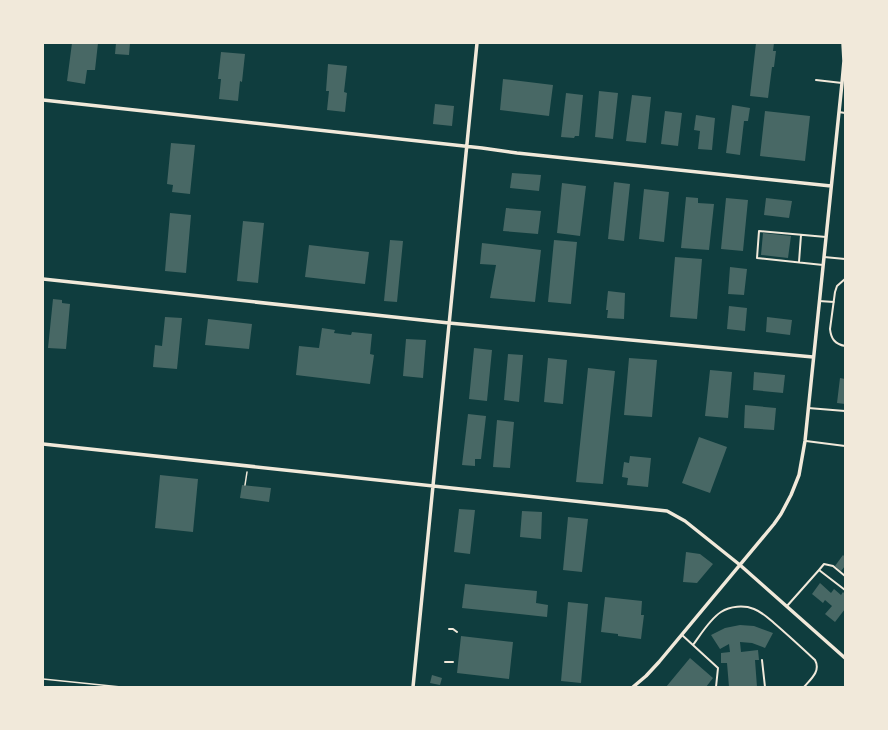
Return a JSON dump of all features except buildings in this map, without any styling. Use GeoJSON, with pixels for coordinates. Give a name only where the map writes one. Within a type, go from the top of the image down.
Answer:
{"type":"FeatureCollection","features":[{"type":"Feature","properties":{"kind":"street"},"geometry":{"type":"LineString","coordinates":[[413,687],[477,43]]}},
{"type":"Feature","properties":{"kind":"street"},"geometry":{"type":"LineString","coordinates":[[633,687],[646,676],[682,635],[774,524],[787,504],[799,475],[805,441],[842,83],[844,76],[843,43]]}},
{"type":"Feature","properties":{"kind":"street"},"geometry":{"type":"LineString","coordinates":[[43,100],[517,153],[831,186]]}},
{"type":"Feature","properties":{"kind":"street"},"geometry":{"type":"LineString","coordinates":[[43,278],[449,323],[813,357]]}},
{"type":"Feature","properties":{"kind":"street"},"geometry":{"type":"LineString","coordinates":[[43,444],[667,511],[685,521],[740,565],[845,658]]}},
{"type":"Feature","properties":{"kind":"lane"},"geometry":{"type":"LineString","coordinates":[[816,80],[842,83]]}},
{"type":"Feature","properties":{"kind":"lane"},"geometry":{"type":"LineString","coordinates":[[839,112],[845,113]]}},
{"type":"Feature","properties":{"kind":"lane"},"geometry":{"type":"LineString","coordinates":[[823,265],[757,258],[759,231],[826,237]]}},
{"type":"Feature","properties":{"kind":"lane"},"geometry":{"type":"LineString","coordinates":[[799,262],[801,235]]}},
{"type":"Feature","properties":{"kind":"lane"},"geometry":{"type":"LineString","coordinates":[[824,257],[845,259]]}},
{"type":"Feature","properties":{"kind":"lane"},"geometry":{"type":"LineString","coordinates":[[845,279],[837,286],[830,335],[836,344],[845,346]]}},
{"type":"Feature","properties":{"kind":"lane"},"geometry":{"type":"LineString","coordinates":[[819,301],[834,302]]}},
{"type":"Feature","properties":{"kind":"lane"},"geometry":{"type":"LineString","coordinates":[[808,408],[845,410]]}},
{"type":"Feature","properties":{"kind":"lane"},"geometry":{"type":"LineString","coordinates":[[805,441],[845,446]]}},
{"type":"Feature","properties":{"kind":"lane"},"geometry":{"type":"LineString","coordinates":[[787,606],[824,564],[830,565],[845,576]]}},
{"type":"Feature","properties":{"kind":"lane"},"geometry":{"type":"LineString","coordinates":[[819,570],[845,590]]}},
{"type":"Feature","properties":{"kind":"lane"},"geometry":{"type":"LineString","coordinates":[[693,645],[714,617],[721,612],[741,606],[754,609],[762,613],[816,660],[818,666],[816,673],[804,687]]}},
{"type":"Feature","properties":{"kind":"lane"},"geometry":{"type":"LineString","coordinates":[[449,629],[453,629],[457,632]]}},
{"type":"Feature","properties":{"kind":"lane"},"geometry":{"type":"LineString","coordinates":[[682,635],[718,668],[716,687]]}},
{"type":"Feature","properties":{"kind":"lane"},"geometry":{"type":"LineString","coordinates":[[762,660],[765,687]]}},
{"type":"Feature","properties":{"kind":"lane"},"geometry":{"type":"LineString","coordinates":[[445,662],[453,662]]}},
{"type":"Feature","properties":{"kind":"path"},"geometry":{"type":"LineString","coordinates":[[245,485],[247,466]]}},
{"type":"Feature","properties":{"kind":"path"},"geometry":{"type":"LineString","coordinates":[[43,679],[121,687]]}}]}
